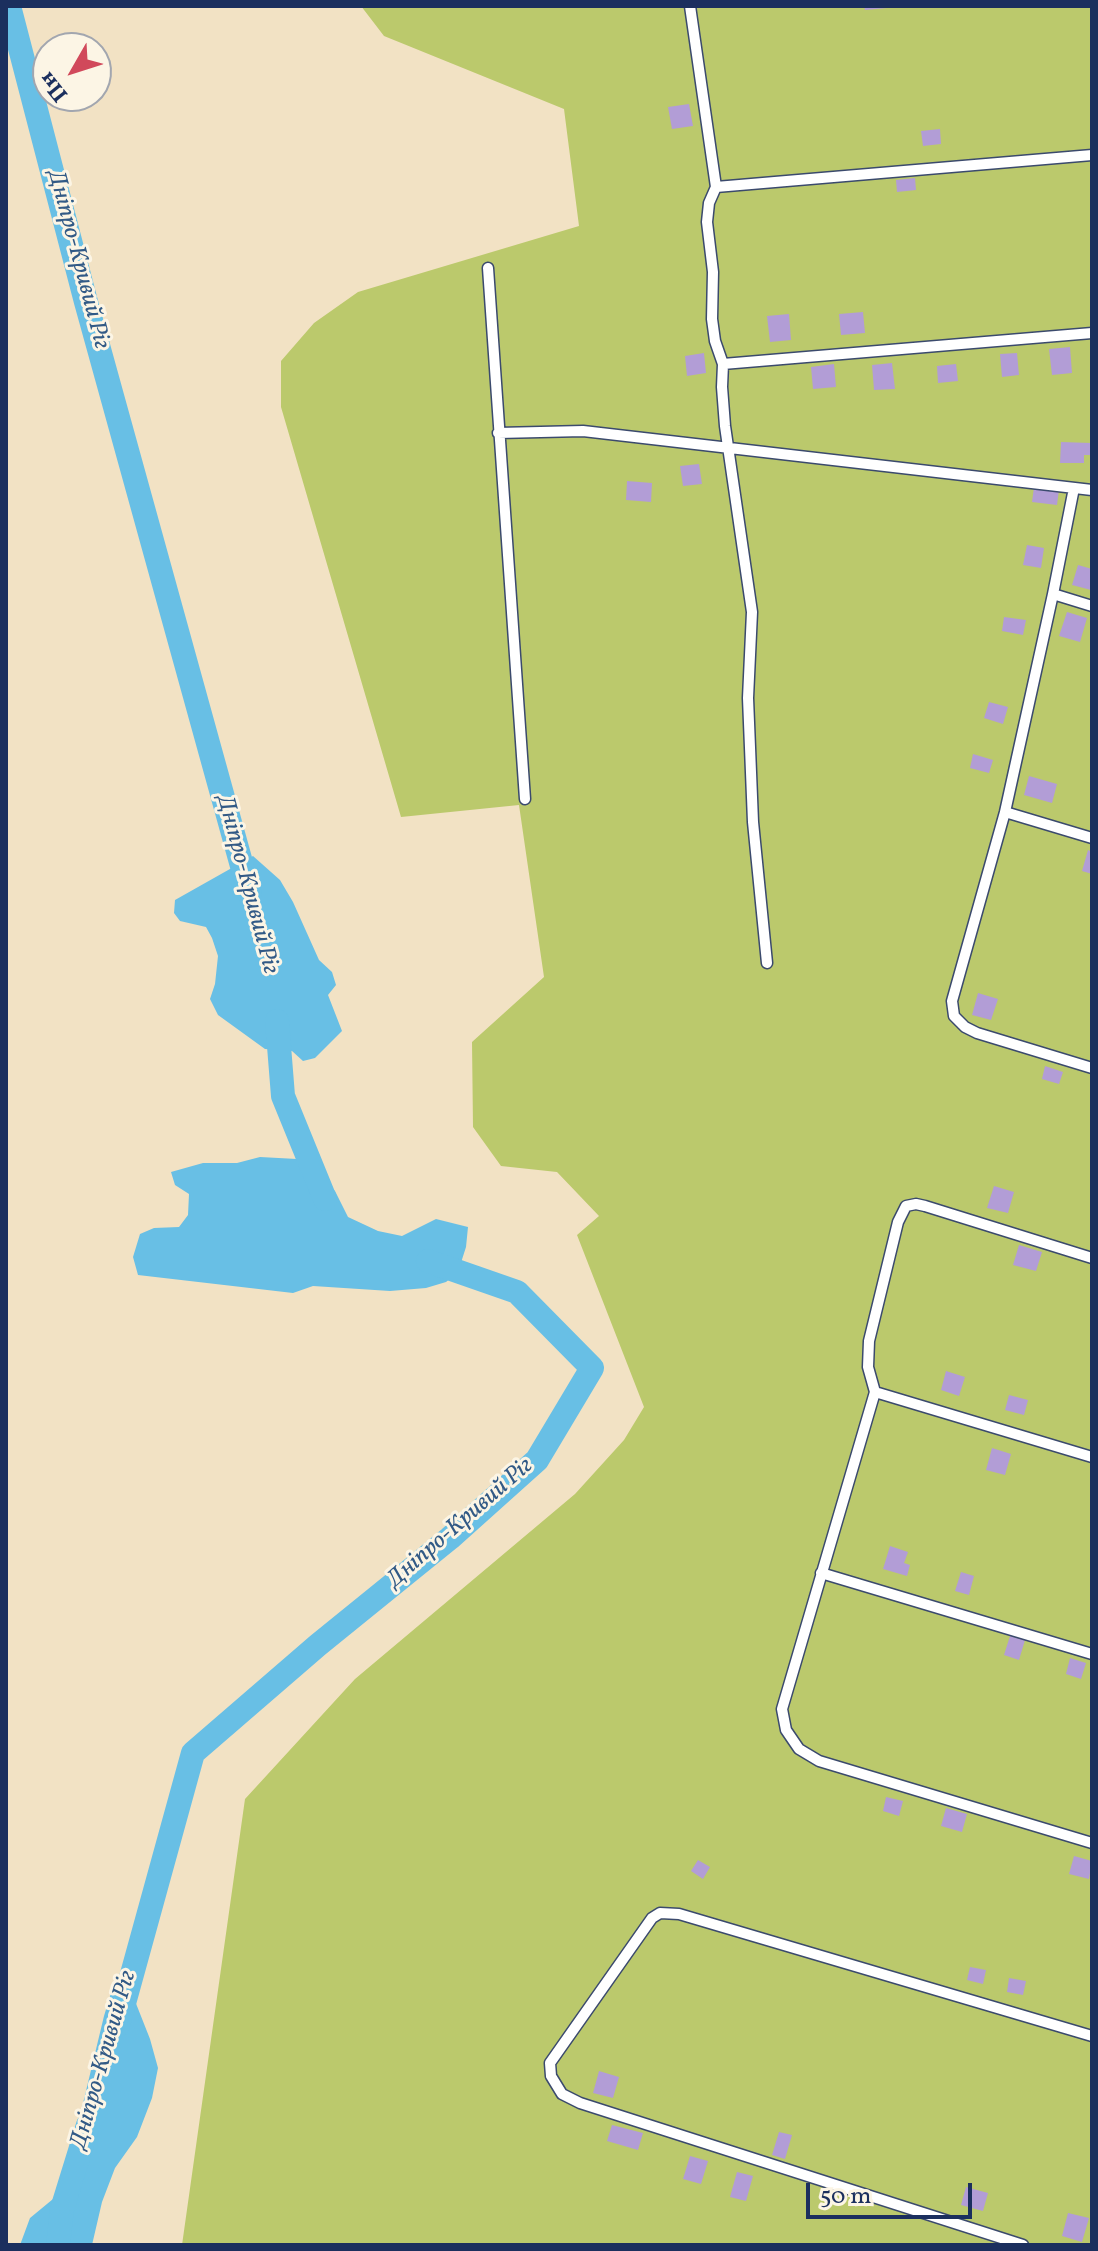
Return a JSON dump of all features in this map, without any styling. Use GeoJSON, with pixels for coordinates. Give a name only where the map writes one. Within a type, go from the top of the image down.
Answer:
{"type":"FeatureCollection","features":[{"type":"Feature","properties":{"kind":"lane"},"geometry":{"type":"LineString","coordinates":[[690,6],[716,187],[709,203],[707,222],[713,272],[712,319],[723,364],[728,447],[752,612],[748,698],[753,822],[767,963]]}},
{"type":"Feature","properties":{"kind":"lane"},"geometry":{"type":"LineString","coordinates":[[716,187],[1092,155]]}},
{"type":"Feature","properties":{"kind":"lane"},"geometry":{"type":"LineString","coordinates":[[488,268],[525,799]]}},
{"type":"Feature","properties":{"kind":"lane"},"geometry":{"type":"LineString","coordinates":[[723,364],[1092,333]]}},
{"type":"Feature","properties":{"kind":"lane"},"geometry":{"type":"LineString","coordinates":[[498,433],[583,431],[1092,490]]}},
{"type":"Feature","properties":{"kind":"lane"},"geometry":{"type":"LineString","coordinates":[[1074,488],[1005,812],[952,1001],[954,1016],[977,1033],[1092,1068]]}},
{"type":"Feature","properties":{"kind":"lane"},"geometry":{"type":"LineString","coordinates":[[1053,594],[1092,606]]}},
{"type":"Feature","properties":{"kind":"lane"},"geometry":{"type":"LineString","coordinates":[[1005,812],[1092,838]]}},
{"type":"Feature","properties":{"kind":"lane"},"geometry":{"type":"LineString","coordinates":[[1092,1258],[916,1204],[906,1206],[898,1222],[869,1341],[868,1367],[875,1392],[782,1709],[786,1730],[799,1749],[819,1761],[1092,1843]]}},
{"type":"Feature","properties":{"kind":"lane"},"geometry":{"type":"LineString","coordinates":[[875,1392],[1092,1457]]}},
{"type":"Feature","properties":{"kind":"lane"},"geometry":{"type":"LineString","coordinates":[[821,1573],[1092,1654]]}},
{"type":"Feature","properties":{"kind":"lane"},"geometry":{"type":"LineString","coordinates":[[1023,2245],[580,2103],[562,2094],[551,2076],[550,2063],[652,1918],[660,1913],[679,1914],[1092,2036]]}},
{"type":"Feature","properties":{"kind":"green space"},"geometry":{"type":"Polygon","coordinates":[[[361,6],[1092,6],[1092,2245],[182,2245],[245,1799],[355,1679],[575,1494],[624,1440],[644,1407],[577,1235],[599,1216],[557,1172],[501,1166],[473,1127],[472,1042],[544,977],[519,805],[401,817],[281,407],[281,361],[314,323],[358,292],[579,226],[564,109],[384,36],[361,6]]]}},
{"type":"Feature","properties":{"kind":"water"},"geometry":{"type":"Polygon","coordinates":[[[253,856],[280,880],[319,960],[332,972],[336,985],[328,995],[342,1031],[315,1058],[303,1061],[292,1051],[265,1049],[218,1015],[210,999],[218,956],[212,938],[206,927],[180,921],[174,913],[175,900],[253,856]]]}},
{"type":"Feature","properties":{"kind":"water"},"geometry":{"type":"Polygon","coordinates":[[[260,1157],[297,1159],[313,1169],[335,1191],[348,1217],[378,1231],[402,1236],[436,1219],[468,1227],[458,1272],[446,1282],[426,1288],[390,1291],[313,1286],[293,1293],[138,1275],[133,1257],[140,1234],[154,1228],[179,1227],[188,1215],[189,1194],[175,1185],[171,1172],[203,1163],[237,1163],[260,1157]]]}},
{"type":"Feature","properties":{"kind":"water"},"geometry":{"type":"Polygon","coordinates":[[[120,1989],[135,2001],[158,2068],[152,2098],[137,2137],[115,2168],[102,2202],[92,2245],[20,2245],[30,2218],[70,2185],[81,2150],[79,2120],[104,2016],[111,1993],[120,1989]]]}},
{"type":"Feature","properties":{"kind":"building"},"geometry":{"type":"Polygon","coordinates":[[[864,6],[887,6],[887,8],[865,10],[864,6]]]}},
{"type":"Feature","properties":{"kind":"building"},"geometry":{"type":"Polygon","coordinates":[[[689,104],[693,126],[672,129],[668,107],[689,104]]]}},
{"type":"Feature","properties":{"kind":"building"},"geometry":{"type":"Polygon","coordinates":[[[940,129],[941,144],[923,146],[921,131],[940,129]]]}},
{"type":"Feature","properties":{"kind":"building"},"geometry":{"type":"Polygon","coordinates":[[[915,178],[916,190],[897,192],[896,180],[915,178]]]}},
{"type":"Feature","properties":{"kind":"building"},"geometry":{"type":"Polygon","coordinates":[[[863,312],[865,333],[841,335],[839,314],[863,312]]]}},
{"type":"Feature","properties":{"kind":"building"},"geometry":{"type":"Polygon","coordinates":[[[789,314],[791,340],[770,342],[767,316],[789,314]]]}},
{"type":"Feature","properties":{"kind":"building"},"geometry":{"type":"Polygon","coordinates":[[[1070,347],[1072,373],[1052,375],[1049,349],[1070,347]]]}},
{"type":"Feature","properties":{"kind":"building"},"geometry":{"type":"Polygon","coordinates":[[[704,353],[706,373],[687,376],[685,356],[704,353]]]}},
{"type":"Feature","properties":{"kind":"building"},"geometry":{"type":"Polygon","coordinates":[[[1017,353],[1019,375],[1002,377],[1000,354],[1017,353]]]}},
{"type":"Feature","properties":{"kind":"building"},"geometry":{"type":"Polygon","coordinates":[[[892,363],[895,389],[874,390],[872,365],[892,363]]]}},
{"type":"Feature","properties":{"kind":"building"},"geometry":{"type":"Polygon","coordinates":[[[834,364],[836,387],[813,389],[811,367],[834,364]]]}},
{"type":"Feature","properties":{"kind":"building"},"geometry":{"type":"Polygon","coordinates":[[[956,364],[958,381],[938,383],[937,366],[956,364]]]}},
{"type":"Feature","properties":{"kind":"building"},"geometry":{"type":"Polygon","coordinates":[[[1061,442],[1091,443],[1090,455],[1084,455],[1084,463],[1060,463],[1061,442]]]}},
{"type":"Feature","properties":{"kind":"building"},"geometry":{"type":"Polygon","coordinates":[[[699,464],[702,484],[683,486],[680,466],[699,464]]]}},
{"type":"Feature","properties":{"kind":"building"},"geometry":{"type":"Polygon","coordinates":[[[627,481],[652,483],[651,502],[626,500],[627,481]]]}},
{"type":"Feature","properties":{"kind":"building"},"geometry":{"type":"Polygon","coordinates":[[[1034,487],[1059,490],[1057,505],[1032,502],[1034,487]]]}},
{"type":"Feature","properties":{"kind":"building"},"geometry":{"type":"Polygon","coordinates":[[[1027,545],[1044,548],[1041,568],[1023,565],[1027,545]]]}},
{"type":"Feature","properties":{"kind":"building"},"geometry":{"type":"Polygon","coordinates":[[[1078,565],[1092,569],[1091,590],[1072,585],[1078,565]]]}},
{"type":"Feature","properties":{"kind":"building"},"geometry":{"type":"Polygon","coordinates":[[[1067,612],[1087,618],[1080,642],[1059,636],[1067,612]]]}},
{"type":"Feature","properties":{"kind":"building"},"geometry":{"type":"Polygon","coordinates":[[[1004,617],[1026,620],[1023,635],[1002,631],[1004,617]]]}},
{"type":"Feature","properties":{"kind":"building"},"geometry":{"type":"Polygon","coordinates":[[[989,702],[1008,707],[1003,724],[984,718],[989,702]]]}},
{"type":"Feature","properties":{"kind":"building"},"geometry":{"type":"Polygon","coordinates":[[[973,754],[993,760],[989,773],[970,768],[973,754]]]}},
{"type":"Feature","properties":{"kind":"building"},"geometry":{"type":"Polygon","coordinates":[[[1029,776],[1057,784],[1052,803],[1024,795],[1029,776]]]}},
{"type":"Feature","properties":{"kind":"building"},"geometry":{"type":"Polygon","coordinates":[[[1088,850],[1092,852],[1092,874],[1082,871],[1088,850]]]}},
{"type":"Feature","properties":{"kind":"building"},"geometry":{"type":"Polygon","coordinates":[[[978,993],[998,999],[991,1020],[972,1015],[978,993]]]}},
{"type":"Feature","properties":{"kind":"building"},"geometry":{"type":"Polygon","coordinates":[[[1045,1066],[1063,1072],[1059,1084],[1042,1079],[1045,1066]]]}},
{"type":"Feature","properties":{"kind":"building"},"geometry":{"type":"Polygon","coordinates":[[[994,1186],[1014,1192],[1008,1213],[987,1208],[994,1186]]]}},
{"type":"Feature","properties":{"kind":"building"},"geometry":{"type":"Polygon","coordinates":[[[1019,1245],[1042,1252],[1036,1271],[1013,1265],[1019,1245]]]}},
{"type":"Feature","properties":{"kind":"building"},"geometry":{"type":"Polygon","coordinates":[[[946,1371],[965,1377],[959,1396],[941,1390],[946,1371]]]}},
{"type":"Feature","properties":{"kind":"building"},"geometry":{"type":"Polygon","coordinates":[[[1009,1395],[1028,1400],[1024,1415],[1005,1410],[1009,1395]]]}},
{"type":"Feature","properties":{"kind":"building"},"geometry":{"type":"Polygon","coordinates":[[[992,1448],[1011,1454],[1005,1475],[986,1470],[992,1448]]]}},
{"type":"Feature","properties":{"kind":"building"},"geometry":{"type":"Polygon","coordinates":[[[890,1546],[908,1552],[904,1563],[910,1565],[907,1576],[883,1569],[890,1546]]]}},
{"type":"Feature","properties":{"kind":"building"},"geometry":{"type":"Polygon","coordinates":[[[961,1572],[974,1576],[969,1595],[955,1591],[961,1572]]]}},
{"type":"Feature","properties":{"kind":"building"},"geometry":{"type":"Polygon","coordinates":[[[1010,1636],[1025,1640],[1019,1660],[1004,1655],[1010,1636]]]}},
{"type":"Feature","properties":{"kind":"building"},"geometry":{"type":"Polygon","coordinates":[[[1070,1658],[1086,1663],[1081,1679],[1066,1674],[1070,1658]]]}},
{"type":"Feature","properties":{"kind":"building"},"geometry":{"type":"Polygon","coordinates":[[[886,1797],[903,1801],[899,1816],[883,1811],[886,1797]]]}},
{"type":"Feature","properties":{"kind":"building"},"geometry":{"type":"Polygon","coordinates":[[[946,1808],[967,1814],[962,1832],[941,1826],[946,1808]]]}},
{"type":"Feature","properties":{"kind":"building"},"geometry":{"type":"Polygon","coordinates":[[[1074,1856],[1092,1861],[1089,1879],[1069,1874],[1074,1856]]]}},
{"type":"Feature","properties":{"kind":"building"},"geometry":{"type":"Polygon","coordinates":[[[698,1860],[710,1867],[703,1879],[691,1871],[698,1860]]]}},
{"type":"Feature","properties":{"kind":"building"},"geometry":{"type":"Polygon","coordinates":[[[970,1967],[986,1970],[983,1984],[967,1980],[970,1967]]]}},
{"type":"Feature","properties":{"kind":"building"},"geometry":{"type":"Polygon","coordinates":[[[1009,1978],[1026,1981],[1023,1995],[1007,1992],[1009,1978]]]}},
{"type":"Feature","properties":{"kind":"building"},"geometry":{"type":"Polygon","coordinates":[[[599,2071],[619,2077],[613,2098],[593,2093],[599,2071]]]}},
{"type":"Feature","properties":{"kind":"building"},"geometry":{"type":"Polygon","coordinates":[[[612,2125],[643,2133],[638,2150],[607,2141],[612,2125]]]}},
{"type":"Feature","properties":{"kind":"building"},"geometry":{"type":"Polygon","coordinates":[[[779,2132],[792,2135],[785,2159],[772,2155],[779,2132]]]}},
{"type":"Feature","properties":{"kind":"building"},"geometry":{"type":"Polygon","coordinates":[[[690,2156],[708,2161],[701,2184],[683,2179],[690,2156]]]}},
{"type":"Feature","properties":{"kind":"building"},"geometry":{"type":"Polygon","coordinates":[[[737,2172],[753,2176],[746,2201],[730,2197],[737,2172]]]}},
{"type":"Feature","properties":{"kind":"building"},"geometry":{"type":"Polygon","coordinates":[[[966,2187],[988,2193],[983,2211],[961,2205],[966,2187]]]}},
{"type":"Feature","properties":{"kind":"building"},"geometry":{"type":"Polygon","coordinates":[[[1068,2213],[1089,2218],[1082,2242],[1062,2236],[1068,2213]]]}},
{"type":"Feature","properties":{"kind":"waterway","name":"Дніпро-Кривий Ріг"},"geometry":{"type":"LineString","coordinates":[[9,6],[86,302],[250,895]]}},
{"type":"Feature","properties":{"kind":"waterway","name":"Дніпро-Кривий Ріг"},"geometry":{"type":"LineString","coordinates":[[277,1021],[283,1096],[325,1199]]}},
{"type":"Feature","properties":{"kind":"waterway","name":"Дніпро-Кривий Ріг"},"geometry":{"type":"LineString","coordinates":[[118,2025],[193,1753],[318,1645],[450,1538],[537,1460],[592,1368],[517,1292],[428,1261]]}},
{"type":"Feature","properties":{"kind":"waterway","name":"Дніпро-Кривий Ріг"},"geometry":{"type":"LineString","coordinates":[[58,2245],[62,2209],[88,2125]]}}]}
